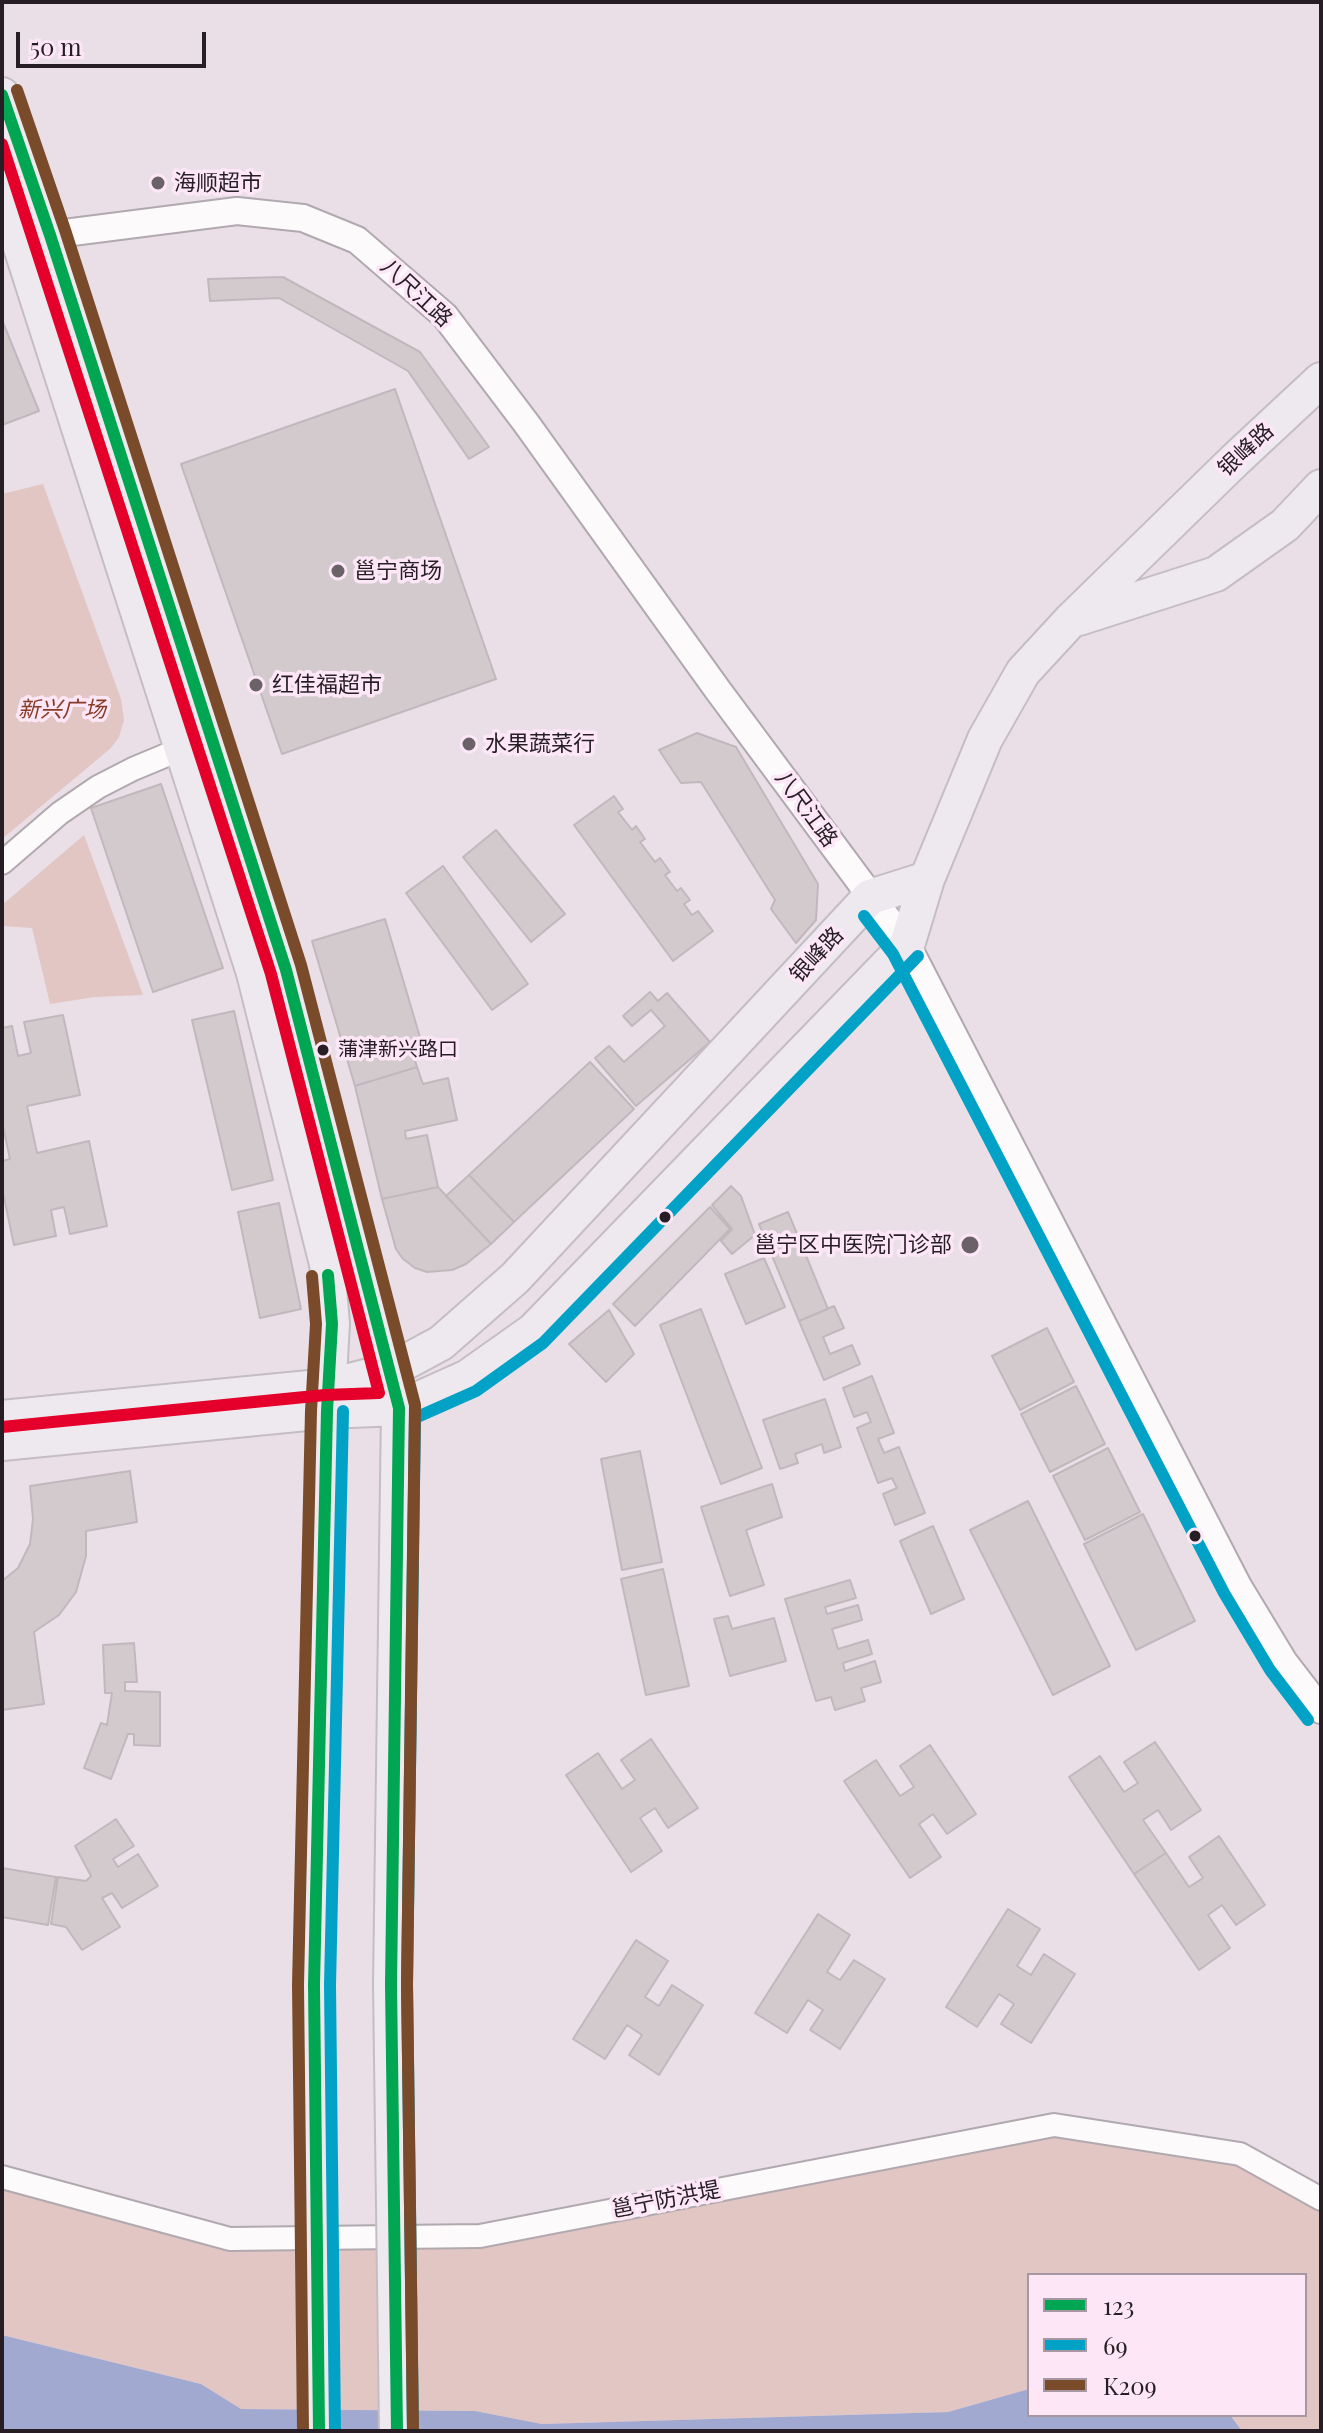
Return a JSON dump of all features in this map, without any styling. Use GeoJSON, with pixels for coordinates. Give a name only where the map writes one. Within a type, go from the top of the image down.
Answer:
{"type":"FeatureCollection","features":[{"type":"Feature","properties":{"kind":"main road"},"geometry":{"type":"LineString","coordinates":[[2,95],[14,224],[254,973],[327,1264],[332,1324],[314,1985],[319,2431]]}},
{"type":"Feature","properties":{"kind":"main road"},"geometry":{"type":"LineString","coordinates":[[14,224],[286,970],[399,1408],[391,1984],[397,2431]]}},
{"type":"Feature","properties":{"kind":"main road","name":"银峰路"},"geometry":{"type":"LineString","coordinates":[[328,1398],[389,1371],[441,1343],[515,1278],[870,897],[927,879],[985,739],[1023,672],[1071,620],[1321,380]]}},
{"type":"Feature","properties":{"kind":"main road"},"geometry":{"type":"LineString","coordinates":[[1071,620],[1216,574],[1285,525],[1321,487]]}},
{"type":"Feature","properties":{"kind":"main road"},"geometry":{"type":"LineString","coordinates":[[2,1418],[328,1398],[399,1408],[468,1377],[533,1331],[907,945],[927,879]]}},
{"type":"Feature","properties":{"kind":"main road"},"geometry":{"type":"LineString","coordinates":[[2,1443],[328,1398]]}},
{"type":"Feature","properties":{"kind":"street","name":"八尺江路"},"geometry":{"type":"LineString","coordinates":[[14,224],[237,211],[303,218],[357,240],[445,316],[907,945],[1238,1586],[1284,1662],[1321,1710]]}},
{"type":"Feature","properties":{"kind":"street"},"geometry":{"type":"LineString","coordinates":[[2,863],[60,813],[98,787],[181,749]]}},
{"type":"Feature","properties":{"kind":"street","name":"邕宁防洪堤"},"geometry":{"type":"LineString","coordinates":[[2,2177],[230,2239],[480,2236],[1054,2125],[1240,2154],[1321,2199]]}},
{"type":"Feature","properties":{"kind":"green space","name":"新兴广场"},"geometry":{"type":"Polygon","coordinates":[[[43,484],[121,699],[124,720],[119,737],[111,748],[2,839],[2,494],[43,484]]]}},
{"type":"Feature","properties":{"kind":"green space"},"geometry":{"type":"Polygon","coordinates":[[[84,835],[143,995],[95,997],[50,1004],[32,928],[2,926],[2,905],[84,835]]]}},
{"type":"Feature","properties":{"kind":"green space"},"geometry":{"type":"Polygon","coordinates":[[[1054,2125],[1240,2154],[1321,2199],[1321,2431],[1242,2431],[1232,2417],[1307,2417],[1307,2273],[1027,2273],[1027,2390],[948,2412],[542,2424],[475,2411],[240,2409],[201,2384],[2,2335],[2,2177],[230,2239],[480,2236],[1054,2125]]]}},
{"type":"Feature","properties":{"kind":"water"},"geometry":{"type":"Polygon","coordinates":[[[2,2335],[201,2384],[241,2409],[475,2411],[542,2424],[948,2412],[1027,2390],[1027,2417],[1232,2417],[1242,2431],[2,2431],[2,2335]]]}},
{"type":"Feature","properties":{"kind":"building"},"geometry":{"type":"Polygon","coordinates":[[[283,277],[420,352],[489,447],[469,459],[408,371],[279,298],[210,301],[208,279],[283,277]]]}},
{"type":"Feature","properties":{"kind":"building"},"geometry":{"type":"Polygon","coordinates":[[[2,320],[39,411],[2,425],[2,320]]]}},
{"type":"Feature","properties":{"kind":"building","name":"邕宁商场"},"geometry":{"type":"Polygon","coordinates":[[[395,389],[496,679],[282,754],[181,464],[395,389]]]}},
{"type":"Feature","properties":{"kind":"building"},"geometry":{"type":"Polygon","coordinates":[[[697,733],[736,747],[818,884],[816,920],[796,943],[771,909],[775,900],[701,782],[681,783],[659,750],[697,733]]]}},
{"type":"Feature","properties":{"kind":"building"},"geometry":{"type":"Polygon","coordinates":[[[161,784],[223,968],[153,992],[91,808],[161,784]]]}},
{"type":"Feature","properties":{"kind":"building"},"geometry":{"type":"Polygon","coordinates":[[[614,796],[623,809],[618,812],[632,830],[636,826],[645,839],[640,842],[655,862],[660,858],[670,872],[665,875],[677,891],[681,888],[690,900],[684,904],[692,915],[698,911],[713,931],[673,961],[574,825],[614,796]]]}},
{"type":"Feature","properties":{"kind":"building"},"geometry":{"type":"Polygon","coordinates":[[[496,830],[565,914],[531,942],[463,857],[496,830]]]}},
{"type":"Feature","properties":{"kind":"building"},"geometry":{"type":"Polygon","coordinates":[[[443,866],[528,984],[492,1010],[406,893],[443,866]]]}},
{"type":"Feature","properties":{"kind":"building"},"geometry":{"type":"Polygon","coordinates":[[[385,919],[422,1044],[411,1047],[417,1067],[355,1086],[312,941],[385,919]]]}},
{"type":"Feature","properties":{"kind":"building"},"geometry":{"type":"Polygon","coordinates":[[[650,992],[658,1001],[667,993],[710,1042],[636,1106],[595,1058],[609,1046],[624,1062],[665,1026],[651,1010],[632,1026],[623,1016],[650,992]]]}},
{"type":"Feature","properties":{"kind":"building"},"geometry":{"type":"Polygon","coordinates":[[[234,1011],[273,1180],[232,1190],[192,1020],[234,1011]]]}},
{"type":"Feature","properties":{"kind":"building"},"geometry":{"type":"Polygon","coordinates":[[[63,1015],[80,1095],[27,1106],[37,1153],[89,1141],[107,1226],[70,1234],[64,1207],[51,1210],[56,1236],[14,1245],[2,1188],[2,1161],[10,1159],[2,1122],[2,1028],[12,1026],[18,1056],[31,1053],[24,1022],[63,1015]]]}},
{"type":"Feature","properties":{"kind":"building"},"geometry":{"type":"Polygon","coordinates":[[[590,1062],[634,1109],[514,1222],[469,1175],[590,1062]]]}},
{"type":"Feature","properties":{"kind":"building"},"geometry":{"type":"Polygon","coordinates":[[[417,1067],[423,1084],[448,1078],[457,1120],[405,1131],[406,1139],[427,1135],[438,1187],[382,1199],[355,1086],[417,1067]]]}},
{"type":"Feature","properties":{"kind":"building"},"geometry":{"type":"Polygon","coordinates":[[[469,1175],[514,1222],[491,1244],[446,1196],[469,1175]]]}},
{"type":"Feature","properties":{"kind":"building"},"geometry":{"type":"Polygon","coordinates":[[[731,1186],[741,1196],[755,1235],[732,1254],[721,1241],[732,1229],[712,1205],[731,1186]]]}},
{"type":"Feature","properties":{"kind":"building"},"geometry":{"type":"Polygon","coordinates":[[[438,1187],[491,1244],[466,1264],[452,1270],[427,1272],[415,1268],[396,1249],[382,1199],[438,1187]]]}},
{"type":"Feature","properties":{"kind":"building"},"geometry":{"type":"Polygon","coordinates":[[[279,1203],[301,1309],[260,1318],[238,1212],[279,1203]]]}},
{"type":"Feature","properties":{"kind":"building"},"geometry":{"type":"Polygon","coordinates":[[[710,1207],[730,1229],[635,1326],[613,1304],[710,1207]]]}},
{"type":"Feature","properties":{"kind":"building"},"geometry":{"type":"Polygon","coordinates":[[[788,1212],[828,1309],[799,1321],[759,1224],[788,1212]]]}},
{"type":"Feature","properties":{"kind":"building"},"geometry":{"type":"Polygon","coordinates":[[[764,1258],[785,1307],[746,1324],[725,1274],[764,1258]]]}},
{"type":"Feature","properties":{"kind":"building"},"geometry":{"type":"Polygon","coordinates":[[[834,1306],[844,1328],[823,1337],[830,1354],[852,1345],[860,1364],[824,1380],[799,1321],[834,1306]]]}},
{"type":"Feature","properties":{"kind":"building"},"geometry":{"type":"Polygon","coordinates":[[[701,1309],[762,1468],[721,1484],[660,1325],[701,1309]]]}},
{"type":"Feature","properties":{"kind":"building"},"geometry":{"type":"Polygon","coordinates":[[[609,1310],[634,1354],[606,1382],[569,1344],[609,1310]]]}},
{"type":"Feature","properties":{"kind":"building"},"geometry":{"type":"Polygon","coordinates":[[[1047,1328],[1074,1382],[1020,1410],[992,1356],[1047,1328]]]}},
{"type":"Feature","properties":{"kind":"building"},"geometry":{"type":"Polygon","coordinates":[[[872,1376],[894,1433],[878,1439],[884,1453],[899,1447],[925,1513],[895,1525],[883,1494],[897,1488],[892,1478],[878,1483],[857,1428],[871,1422],[867,1412],[854,1417],[843,1388],[872,1376]]]}},
{"type":"Feature","properties":{"kind":"building"},"geometry":{"type":"Polygon","coordinates":[[[1076,1386],[1105,1444],[1050,1472],[1021,1414],[1076,1386]]]}},
{"type":"Feature","properties":{"kind":"building"},"geometry":{"type":"Polygon","coordinates":[[[825,1399],[841,1447],[824,1453],[822,1444],[795,1454],[798,1463],[780,1469],[763,1420],[825,1399]]]}},
{"type":"Feature","properties":{"kind":"building"},"geometry":{"type":"Polygon","coordinates":[[[1108,1448],[1140,1512],[1085,1540],[1053,1476],[1108,1448]]]}},
{"type":"Feature","properties":{"kind":"building"},"geometry":{"type":"Polygon","coordinates":[[[640,1451],[662,1562],[622,1570],[601,1459],[640,1451]]]}},
{"type":"Feature","properties":{"kind":"building"},"geometry":{"type":"Polygon","coordinates":[[[130,1471],[137,1522],[86,1531],[86,1556],[76,1592],[59,1615],[34,1632],[44,1704],[2,1710],[2,1581],[18,1568],[30,1544],[33,1519],[30,1486],[130,1471]]]}},
{"type":"Feature","properties":{"kind":"building"},"geometry":{"type":"Polygon","coordinates":[[[772,1484],[782,1517],[746,1530],[764,1585],[730,1596],[701,1507],[772,1484]]]}},
{"type":"Feature","properties":{"kind":"building"},"geometry":{"type":"Polygon","coordinates":[[[1028,1501],[1110,1666],[1053,1695],[970,1530],[1028,1501]]]}},
{"type":"Feature","properties":{"kind":"building"},"geometry":{"type":"Polygon","coordinates":[[[1143,1514],[1195,1621],[1136,1650],[1084,1544],[1143,1514]]]}},
{"type":"Feature","properties":{"kind":"building"},"geometry":{"type":"Polygon","coordinates":[[[933,1526],[964,1599],[931,1614],[900,1541],[933,1526]]]}},
{"type":"Feature","properties":{"kind":"building"},"geometry":{"type":"Polygon","coordinates":[[[663,1569],[689,1686],[646,1695],[621,1579],[663,1569]]]}},
{"type":"Feature","properties":{"kind":"building"},"geometry":{"type":"Polygon","coordinates":[[[850,1580],[856,1598],[825,1607],[827,1614],[858,1605],[862,1620],[832,1629],[838,1649],[868,1640],[872,1654],[843,1663],[845,1671],[875,1661],[881,1682],[861,1688],[865,1701],[835,1710],[831,1697],[816,1701],[785,1599],[850,1580]]]}},
{"type":"Feature","properties":{"kind":"building"},"geometry":{"type":"Polygon","coordinates":[[[728,1616],[732,1629],[774,1618],[786,1661],[730,1676],[714,1619],[728,1616]]]}},
{"type":"Feature","properties":{"kind":"building"},"geometry":{"type":"Polygon","coordinates":[[[134,1643],[137,1682],[125,1682],[125,1691],[160,1692],[160,1746],[134,1745],[134,1734],[128,1734],[111,1779],[84,1768],[101,1723],[107,1725],[112,1693],[105,1693],[103,1645],[134,1643]]]}},
{"type":"Feature","properties":{"kind":"building"},"geometry":{"type":"Polygon","coordinates":[[[651,1739],[698,1808],[668,1828],[655,1808],[640,1818],[662,1851],[631,1872],[566,1775],[598,1753],[622,1789],[635,1780],[621,1760],[651,1739]]]}},
{"type":"Feature","properties":{"kind":"building"},"geometry":{"type":"Polygon","coordinates":[[[1155,1742],[1201,1810],[1171,1830],[1158,1810],[1143,1820],[1166,1853],[1134,1874],[1069,1777],[1100,1756],[1124,1792],[1138,1783],[1124,1762],[1155,1742]]]}},
{"type":"Feature","properties":{"kind":"building"},"geometry":{"type":"Polygon","coordinates":[[[930,1745],[976,1814],[947,1834],[933,1814],[919,1824],[941,1857],[910,1878],[844,1781],[876,1760],[900,1796],[914,1787],[900,1766],[930,1745]]]}},
{"type":"Feature","properties":{"kind":"building"},"geometry":{"type":"Polygon","coordinates":[[[116,1819],[134,1846],[113,1859],[118,1867],[138,1854],[158,1886],[122,1908],[112,1893],[102,1898],[120,1927],[82,1950],[66,1927],[51,1924],[58,1877],[86,1881],[91,1876],[75,1846],[116,1819]]]}},
{"type":"Feature","properties":{"kind":"building"},"geometry":{"type":"Polygon","coordinates":[[[1219,1836],[1265,1905],[1236,1925],[1222,1905],[1208,1915],[1230,1948],[1199,1970],[1134,1874],[1166,1853],[1189,1887],[1203,1878],[1189,1857],[1219,1836]]]}},
{"type":"Feature","properties":{"kind":"building"},"geometry":{"type":"Polygon","coordinates":[[[2,1868],[56,1877],[48,1925],[2,1917],[2,1868]]]}},
{"type":"Feature","properties":{"kind":"building"},"geometry":{"type":"Polygon","coordinates":[[[1008,1909],[1040,1929],[1017,1966],[1031,1975],[1044,1954],[1075,1974],[1031,2043],[1001,2024],[1014,2004],[999,1994],[977,2027],[946,2007],[1008,1909]]]}},
{"type":"Feature","properties":{"kind":"building"},"geometry":{"type":"Polygon","coordinates":[[[818,1914],[850,1935],[827,1972],[840,1980],[854,1960],[885,1979],[840,2049],[810,2030],[823,2010],[808,2000],[787,2033],[755,2013],[818,1914]]]}},
{"type":"Feature","properties":{"kind":"building"},"geometry":{"type":"Polygon","coordinates":[[[636,1940],[668,1961],[645,1997],[659,2006],[672,1985],[703,2005],[659,2075],[629,2055],[642,2035],[627,2025],[605,2059],[573,2039],[636,1940]]]}},
{"type":"Feature","properties":{"kind":"transit line","name":"K209"},"geometry":{"type":"LineString","coordinates":[[17,90],[65,230],[301,965],[415,1405],[407,1984],[413,2431]]}},
{"type":"Feature","properties":{"kind":"transit line","name":"123"},"geometry":{"type":"LineString","coordinates":[[2,95],[50,235],[286,970],[399,1408],[391,1984],[397,2431]]}},
{"type":"Feature","properties":{"kind":"transit line"},"geometry":{"type":"LineString","coordinates":[[2,144],[271,974],[379,1393],[325,1395],[2,1427]]}},
{"type":"Feature","properties":{"kind":"transit line","name":"69"},"geometry":{"type":"LineString","coordinates":[[864,916],[893,954],[1224,1593],[1270,1670],[1308,1720]]}},
{"type":"Feature","properties":{"kind":"transit line","name":"69"},"geometry":{"type":"LineString","coordinates":[[413,2431],[407,1984],[415,1418],[476,1391],[543,1343],[918,956]]}},
{"type":"Feature","properties":{"kind":"transit line","name":"123"},"geometry":{"type":"LineString","coordinates":[[319,2431],[314,1985],[327,1411],[332,1324],[328,1275]]}},
{"type":"Feature","properties":{"kind":"transit line","name":"K209"},"geometry":{"type":"LineString","coordinates":[[303,2431],[298,1985],[311,1411],[316,1324],[312,1276]]}},
{"type":"Feature","properties":{"kind":"transit line","name":"69"},"geometry":{"type":"LineString","coordinates":[[335,2431],[330,1985],[343,1411]]}},
{"type":"Feature","properties":{"kind":"place","name":"海顺超市"},"geometry":{"type":"Point","coordinates":[158,183]}},
{"type":"Feature","properties":{"kind":"place","name":"邕宁商场"},"geometry":{"type":"Point","coordinates":[338,571]}},
{"type":"Feature","properties":{"kind":"place","name":"红佳福超市"},"geometry":{"type":"Point","coordinates":[256,685]}},
{"type":"Feature","properties":{"kind":"place","name":"水果蔬菜行"},"geometry":{"type":"Point","coordinates":[469,744]}},
{"type":"Feature","properties":{"kind":"place","name":"蒲津新兴路口"},"geometry":{"type":"Point","coordinates":[323,1050]}},
{"type":"Feature","properties":{"kind":"place","name":"邕宁区中医院门诊部"},"geometry":{"type":"Point","coordinates":[970,1245]}}]}
